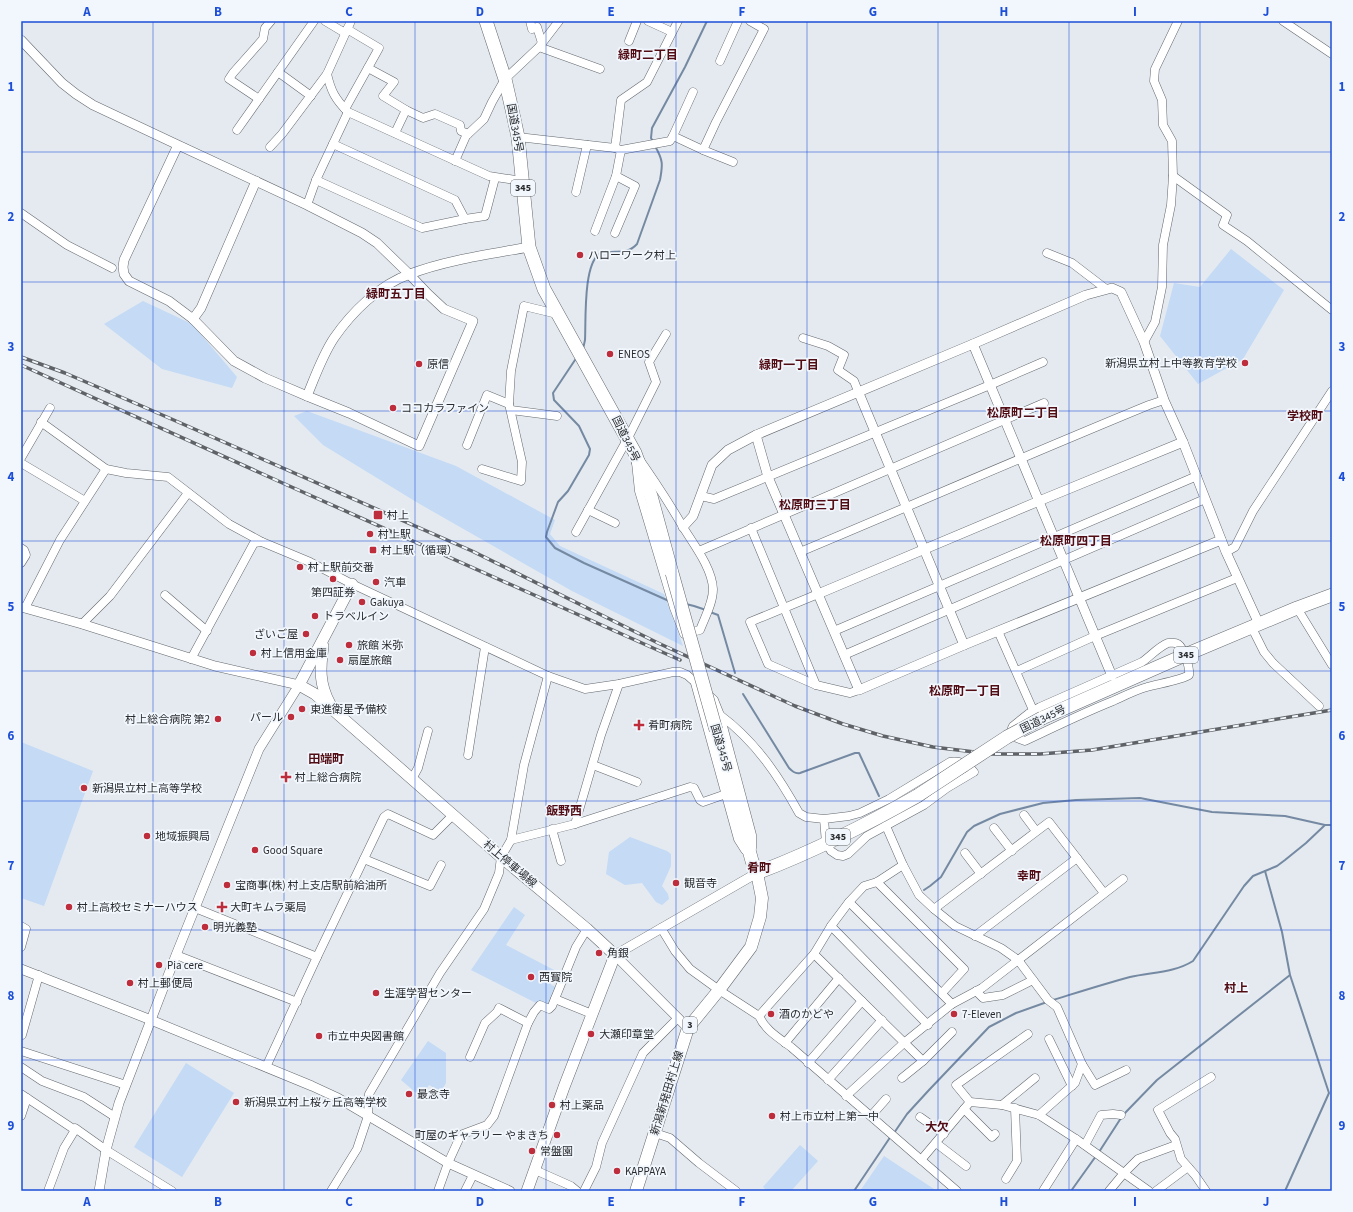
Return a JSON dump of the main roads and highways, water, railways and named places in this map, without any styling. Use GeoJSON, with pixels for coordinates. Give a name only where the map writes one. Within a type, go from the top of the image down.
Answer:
{"type":"FeatureCollection","features":[{"type":"Feature","properties":{"kind":"highway","name":"国道345号"},"geometry":{"type":"LineString","coordinates":[[487,21],[505,80],[518,137],[529,247],[544,289],[635,452],[651,496],[755,867],[826,844],[884,814],[917,796],[1007,737],[1038,714],[1185,656],[1297,608],[1332,595]]}},
{"type":"Feature","properties":{"kind":"main road"},"geometry":{"type":"LineString","coordinates":[[334,710],[323,690],[320,668],[323,639],[352,584]]}},
{"type":"Feature","properties":{"kind":"main road","name":"村上停車場線"},"geometry":{"type":"LineString","coordinates":[[323,639],[299,685],[315,694],[334,710],[501,857],[615,954],[564,1087],[527,1191]]}},
{"type":"Feature","properties":{"kind":"main road","name":"新潟新発田村上線"},"geometry":{"type":"LineString","coordinates":[[636,1191],[688,1028],[719,990],[750,947],[760,917],[762,898],[755,867]]}},
{"type":"Feature","properties":{"kind":"waterway"},"geometry":{"type":"LineString","coordinates":[[653,142],[651,138],[652,128],[685,67],[707,21]]}},
{"type":"Feature","properties":{"kind":"waterway"},"geometry":{"type":"LineString","coordinates":[[583,349],[585,340],[586,294],[591,268],[595,259],[600,254],[605,252],[628,250],[637,244],[660,180],[662,170],[660,155],[655,146]]}},
{"type":"Feature","properties":{"kind":"waterway"},"geometry":{"type":"LineString","coordinates":[[577,357],[553,393],[554,400],[579,426],[590,449],[589,455],[568,491],[558,502],[546,537],[555,548],[584,563],[669,601]]}},
{"type":"Feature","properties":{"kind":"waterway"},"geometry":{"type":"LineString","coordinates":[[686,604],[706,610]]}},
{"type":"Feature","properties":{"kind":"waterway"},"geometry":{"type":"LineString","coordinates":[[710,612],[718,615],[735,673]]}},
{"type":"Feature","properties":{"kind":"waterway"},"geometry":{"type":"LineString","coordinates":[[743,694],[792,771],[800,773],[855,753],[859,753],[879,796]]}},
{"type":"Feature","properties":{"kind":"waterway"},"geometry":{"type":"LineString","coordinates":[[924,890],[941,877],[967,832],[974,826],[1000,814],[1043,803],[1076,800],[1140,798],[1212,812],[1285,816],[1325,825],[1332,825]]}},
{"type":"Feature","properties":{"kind":"waterway"},"geometry":{"type":"LineString","coordinates":[[1053,1000],[1130,977],[1178,968],[1193,961],[1244,886],[1253,876],[1277,866],[1306,843],[1325,825]]}},
{"type":"Feature","properties":{"kind":"waterway"},"geometry":{"type":"LineString","coordinates":[[1265,871],[1282,932],[1290,975],[1329,1093],[1285,1191]]}},
{"type":"Feature","properties":{"kind":"waterway"},"geometry":{"type":"LineString","coordinates":[[1124,1114],[1157,1080],[1290,975]]}},
{"type":"Feature","properties":{"kind":"waterway"},"geometry":{"type":"LineString","coordinates":[[894,1133],[907,1114],[989,1027],[1016,1013],[1047,1002]]}},
{"type":"Feature","properties":{"kind":"waterway"},"geometry":{"type":"LineString","coordinates":[[1099,1152],[1121,1118]]}},
{"type":"Feature","properties":{"kind":"waterway"},"geometry":{"type":"LineString","coordinates":[[854,1191],[891,1136]]}},
{"type":"Feature","properties":{"kind":"waterway"},"geometry":{"type":"LineString","coordinates":[[1071,1191],[1096,1156]]}},
{"type":"Feature","properties":{"kind":"railway"},"geometry":{"type":"LineString","coordinates":[[21,357],[65,373],[472,551],[658,643],[795,706],[843,724],[883,736],[933,747],[991,754],[1040,754],[1092,750],[1332,710]]}},
{"type":"Feature","properties":{"kind":"railway"},"geometry":{"type":"LineString","coordinates":[[21,365],[680,660]]}},
{"type":"Feature","properties":{"kind":"place","name":"ハローワーク村上"},"geometry":{"type":"Point","coordinates":[580,255]}},
{"type":"Feature","properties":{"kind":"place","name":"ENEOS"},"geometry":{"type":"Point","coordinates":[610,354]}},
{"type":"Feature","properties":{"kind":"place","name":"新潟県立村上中等教育学校"},"geometry":{"type":"Point","coordinates":[1245,363]}},
{"type":"Feature","properties":{"kind":"place","name":"原信"},"geometry":{"type":"Point","coordinates":[419,364]}},
{"type":"Feature","properties":{"kind":"place","name":"ココカラファイン"},"geometry":{"type":"Point","coordinates":[393,408]}},
{"type":"Feature","properties":{"kind":"place","name":"村上"},"geometry":{"type":"Point","coordinates":[378,515]}},
{"type":"Feature","properties":{"kind":"place","name":"村上駅"},"geometry":{"type":"Point","coordinates":[370,534]}},
{"type":"Feature","properties":{"kind":"place","name":"村上駅（循環）"},"geometry":{"type":"Point","coordinates":[373,550]}},
{"type":"Feature","properties":{"kind":"place","name":"村上駅前交番"},"geometry":{"type":"Point","coordinates":[300,567]}},
{"type":"Feature","properties":{"kind":"place","name":"第四証券"},"geometry":{"type":"Point","coordinates":[333,579]}},
{"type":"Feature","properties":{"kind":"place","name":"汽車"},"geometry":{"type":"Point","coordinates":[376,582]}},
{"type":"Feature","properties":{"kind":"place","name":"Gakuya"},"geometry":{"type":"Point","coordinates":[362,602]}},
{"type":"Feature","properties":{"kind":"place","name":"トラベルイン"},"geometry":{"type":"Point","coordinates":[315,616]}},
{"type":"Feature","properties":{"kind":"place","name":"ざいご屋"},"geometry":{"type":"Point","coordinates":[306,634]}},
{"type":"Feature","properties":{"kind":"place","name":"旅館 米弥"},"geometry":{"type":"Point","coordinates":[349,645]}},
{"type":"Feature","properties":{"kind":"place","name":"村上信用金庫"},"geometry":{"type":"Point","coordinates":[253,653]}},
{"type":"Feature","properties":{"kind":"place","name":"扇屋旅館"},"geometry":{"type":"Point","coordinates":[340,660]}},
{"type":"Feature","properties":{"kind":"place","name":"東進衛星予備校"},"geometry":{"type":"Point","coordinates":[302,709]}},
{"type":"Feature","properties":{"kind":"place","name":"パール"},"geometry":{"type":"Point","coordinates":[291,717]}},
{"type":"Feature","properties":{"kind":"place","name":"村上総合病院 第2"},"geometry":{"type":"Point","coordinates":[218,719]}},
{"type":"Feature","properties":{"kind":"place","name":"肴町病院"},"geometry":{"type":"Point","coordinates":[639,725]}},
{"type":"Feature","properties":{"kind":"place","name":"村上総合病院"},"geometry":{"type":"Point","coordinates":[286,777]}},
{"type":"Feature","properties":{"kind":"place","name":"新潟県立村上高等学校"},"geometry":{"type":"Point","coordinates":[84,788]}},
{"type":"Feature","properties":{"kind":"place","name":"地域振興局"},"geometry":{"type":"Point","coordinates":[147,836]}},
{"type":"Feature","properties":{"kind":"place","name":"Good Square"},"geometry":{"type":"Point","coordinates":[255,850]}},
{"type":"Feature","properties":{"kind":"place","name":"観音寺"},"geometry":{"type":"Point","coordinates":[676,883]}},
{"type":"Feature","properties":{"kind":"place","name":"宝商事(株) 村上支店駅前給油所"},"geometry":{"type":"Point","coordinates":[227,885]}},
{"type":"Feature","properties":{"kind":"place","name":"村上高校セミナーハウス"},"geometry":{"type":"Point","coordinates":[69,907]}},
{"type":"Feature","properties":{"kind":"place","name":"大町キムラ薬局"},"geometry":{"type":"Point","coordinates":[222,907]}},
{"type":"Feature","properties":{"kind":"place","name":"明光義塾"},"geometry":{"type":"Point","coordinates":[205,927]}},
{"type":"Feature","properties":{"kind":"place","name":"角銀"},"geometry":{"type":"Point","coordinates":[599,953]}},
{"type":"Feature","properties":{"kind":"place","name":"Pia cere"},"geometry":{"type":"Point","coordinates":[159,965]}},
{"type":"Feature","properties":{"kind":"place","name":"西寳院"},"geometry":{"type":"Point","coordinates":[531,977]}},
{"type":"Feature","properties":{"kind":"place","name":"村上郵便局"},"geometry":{"type":"Point","coordinates":[130,983]}},
{"type":"Feature","properties":{"kind":"place","name":"生涯学習センター"},"geometry":{"type":"Point","coordinates":[376,993]}},
{"type":"Feature","properties":{"kind":"place","name":"酒のかどや"},"geometry":{"type":"Point","coordinates":[771,1014]}},
{"type":"Feature","properties":{"kind":"place","name":"7-Eleven"},"geometry":{"type":"Point","coordinates":[954,1014]}},
{"type":"Feature","properties":{"kind":"place","name":"大瀬印章堂"},"geometry":{"type":"Point","coordinates":[591,1034]}},
{"type":"Feature","properties":{"kind":"place","name":"市立中央図書館"},"geometry":{"type":"Point","coordinates":[319,1036]}},
{"type":"Feature","properties":{"kind":"place","name":"最念寺"},"geometry":{"type":"Point","coordinates":[409,1094]}},
{"type":"Feature","properties":{"kind":"place","name":"新潟県立村上桜ヶ丘高等学校"},"geometry":{"type":"Point","coordinates":[236,1102]}},
{"type":"Feature","properties":{"kind":"place","name":"村上薬品"},"geometry":{"type":"Point","coordinates":[552,1105]}},
{"type":"Feature","properties":{"kind":"place","name":"村上市立村上第一中"},"geometry":{"type":"Point","coordinates":[772,1116]}},
{"type":"Feature","properties":{"kind":"place","name":"町屋のギャラリー やまきち"},"geometry":{"type":"Point","coordinates":[557,1135]}},
{"type":"Feature","properties":{"kind":"place","name":"常盤園"},"geometry":{"type":"Point","coordinates":[532,1151]}},
{"type":"Feature","properties":{"kind":"place","name":"KAPPAYA"},"geometry":{"type":"Point","coordinates":[617,1171]}},
{"type":"Feature","properties":{"kind":"district","name":"緑町二丁目"},"geometry":{"type":"Point","coordinates":[648,55]}},
{"type":"Feature","properties":{"kind":"district","name":"緑町五丁目"},"geometry":{"type":"Point","coordinates":[396,294]}},
{"type":"Feature","properties":{"kind":"district","name":"緑町一丁目"},"geometry":{"type":"Point","coordinates":[789,365]}},
{"type":"Feature","properties":{"kind":"district","name":"松原町二丁目"},"geometry":{"type":"Point","coordinates":[1023,413]}},
{"type":"Feature","properties":{"kind":"district","name":"学校町"},"geometry":{"type":"Point","coordinates":[1305,416]}},
{"type":"Feature","properties":{"kind":"district","name":"松原町三丁目"},"geometry":{"type":"Point","coordinates":[815,505]}},
{"type":"Feature","properties":{"kind":"district","name":"松原町四丁目"},"geometry":{"type":"Point","coordinates":[1076,541]}},
{"type":"Feature","properties":{"kind":"district","name":"松原町一丁目"},"geometry":{"type":"Point","coordinates":[965,691]}},
{"type":"Feature","properties":{"kind":"district","name":"田端町"},"geometry":{"type":"Point","coordinates":[326,759]}},
{"type":"Feature","properties":{"kind":"district","name":"飯野西"},"geometry":{"type":"Point","coordinates":[564,811]}},
{"type":"Feature","properties":{"kind":"district","name":"肴町"},"geometry":{"type":"Point","coordinates":[759,868]}},
{"type":"Feature","properties":{"kind":"district","name":"幸町"},"geometry":{"type":"Point","coordinates":[1029,876]}},
{"type":"Feature","properties":{"kind":"district","name":"村上"},"geometry":{"type":"Point","coordinates":[1236,988]}},
{"type":"Feature","properties":{"kind":"district","name":"大欠"},"geometry":{"type":"Point","coordinates":[937,1127]}}]}
